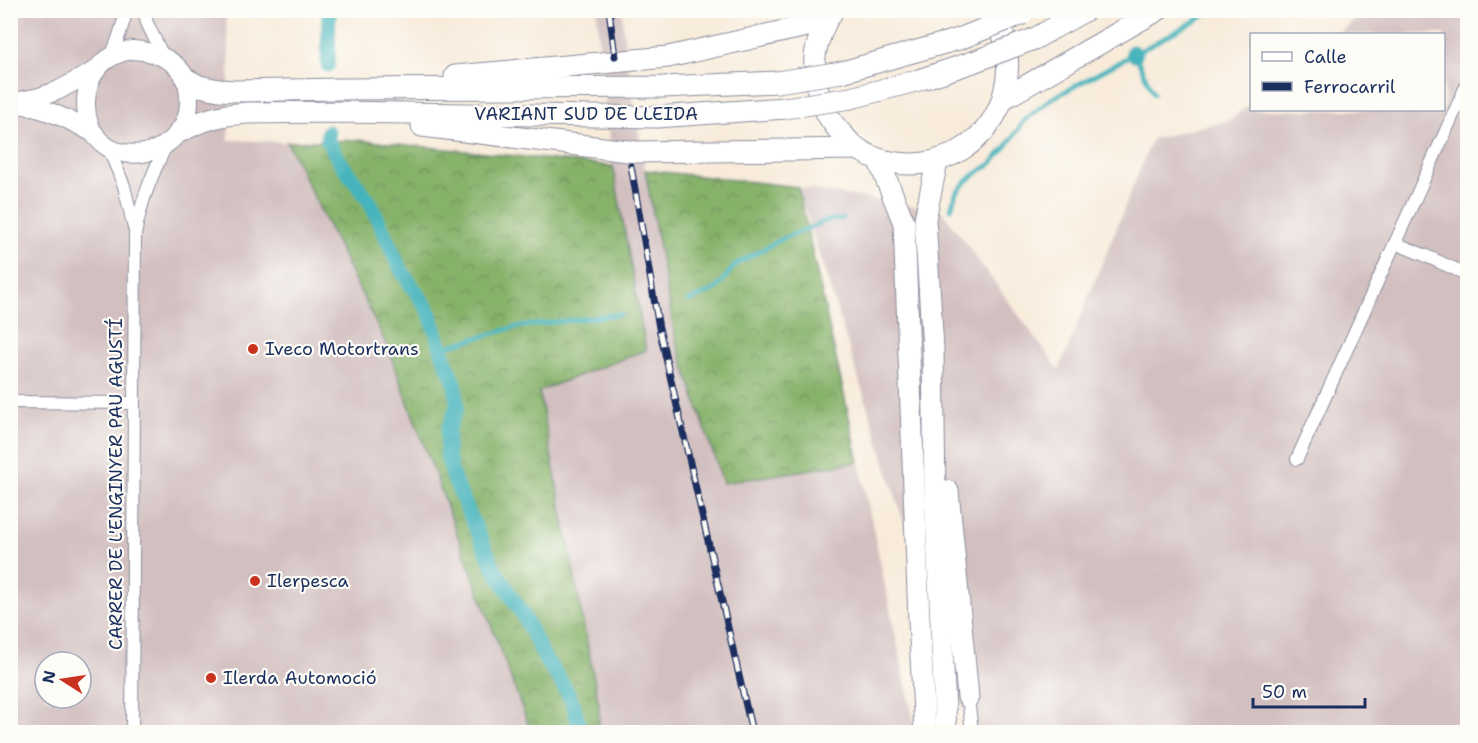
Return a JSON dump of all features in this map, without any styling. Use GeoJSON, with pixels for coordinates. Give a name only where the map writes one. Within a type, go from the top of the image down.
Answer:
{"type":"FeatureCollection","features":[{"type":"Feature","properties":{"kind":"highway"},"geometry":{"type":"LineString","coordinates":[[829,16],[814,56],[817,92],[832,124],[857,149],[878,159],[897,164],[917,165],[937,162],[977,139],[993,120],[1003,99],[1008,78],[1008,55],[1002,33],[990,10]]}},
{"type":"Feature","properties":{"kind":"highway","name":"VARIANT SUD DE LLEIDA"},"geometry":{"type":"LineString","coordinates":[[173,138],[198,123],[227,115],[281,112],[657,117],[785,108],[851,98],[919,80],[1034,39],[1086,10]]}},
{"type":"Feature","properties":{"kind":"highway"},"geometry":{"type":"LineString","coordinates":[[1003,99],[1158,10]]}},
{"type":"Feature","properties":{"kind":"highway","name":"VARIANT SUD DE LLEIDA"},"geometry":{"type":"LineString","coordinates":[[186,79],[199,86],[237,91],[634,87],[777,82],[842,72],[959,39],[1025,12]]}},
{"type":"Feature","properties":{"kind":"highway"},"geometry":{"type":"LineString","coordinates":[[339,89],[668,57],[829,16]]}},
{"type":"Feature","properties":{"kind":"highway"},"geometry":{"type":"LineString","coordinates":[[339,112],[381,121],[636,152],[857,149]]}},
{"type":"Feature","properties":{"kind":"highway"},"geometry":{"type":"LineString","coordinates":[[878,159],[904,223],[925,732]]}},
{"type":"Feature","properties":{"kind":"highway"},"geometry":{"type":"LineString","coordinates":[[937,162],[925,219],[933,350],[968,698]]}},
{"type":"Feature","properties":{"kind":"highway"},"geometry":{"type":"LineString","coordinates":[[933,350],[935,493],[946,732]]}},
{"type":"Feature","properties":{"kind":"main road"},"geometry":{"type":"LineString","coordinates":[[133,50],[154,53],[165,58],[182,72],[186,79],[189,108],[186,122],[173,138],[143,153],[132,154],[104,146],[88,120],[86,104],[87,92],[100,64],[121,52],[133,50]]}},
{"type":"Feature","properties":{"kind":"main road"},"geometry":{"type":"LineString","coordinates":[[10,103],[57,91],[96,70]]}},
{"type":"Feature","properties":{"kind":"main road"},"geometry":{"type":"LineString","coordinates":[[10,103],[33,106],[51,112],[95,134]]}},
{"type":"Feature","properties":{"kind":"street"},"geometry":{"type":"LineString","coordinates":[[111,57],[127,10]]}},
{"type":"Feature","properties":{"kind":"street"},"geometry":{"type":"LineString","coordinates":[[144,10],[147,23],[165,58]]}},
{"type":"Feature","properties":{"kind":"street"},"geometry":{"type":"LineString","coordinates":[[1297,459],[1467,82]]}},
{"type":"Feature","properties":{"kind":"street","name":"CARRER DE L'ENGINYER PAU AGUSTÍ"},"geometry":{"type":"LineString","coordinates":[[135,235],[144,197],[154,169],[173,138]]}},
{"type":"Feature","properties":{"kind":"street","name":"CARRER DE L'ENGINYER PAU AGUSTÍ"},"geometry":{"type":"LineString","coordinates":[[109,149],[128,199],[135,235],[132,732]]}},
{"type":"Feature","properties":{"kind":"street"},"geometry":{"type":"LineString","coordinates":[[1395,243],[1467,275]]}},
{"type":"Feature","properties":{"kind":"street"},"geometry":{"type":"LineString","coordinates":[[10,402],[134,403]]}},
{"type":"Feature","properties":{"kind":"street"},"geometry":{"type":"LineString","coordinates":[[968,698],[972,732]]}},
{"type":"Feature","properties":{"kind":"shaded area"},"geometry":{"type":"Polygon","coordinates":[[[10,11],[225,11],[229,50],[229,140],[287,142],[387,346],[531,732],[11,732],[10,11]]]}},
{"type":"Feature","properties":{"kind":"shaded area"},"geometry":{"type":"Polygon","coordinates":[[[597,11],[622,11],[625,48],[676,341],[723,482],[859,462],[916,732],[599,732],[598,705],[539,391],[646,349],[613,166],[597,11]]]}},
{"type":"Feature","properties":{"kind":"shaded area"},"geometry":{"type":"Polygon","coordinates":[[[1361,11],[1467,11],[1467,732],[970,732],[798,187],[942,211],[1059,370],[1152,139],[1230,120],[1250,104],[1250,111],[1445,111],[1445,33],[1338,33],[1361,11]]]}},
{"type":"Feature","properties":{"kind":"green space"},"geometry":{"type":"Polygon","coordinates":[[[359,140],[613,166],[646,350],[539,391],[599,705],[599,732],[531,732],[387,346],[287,142],[359,140]]]}},
{"type":"Feature","properties":{"kind":"green space"},"geometry":{"type":"Polygon","coordinates":[[[645,170],[798,187],[859,462],[723,483],[676,341],[645,170]]]}},
{"type":"Feature","properties":{"kind":"waterway"},"geometry":{"type":"LineString","coordinates":[[328,65],[329,10]]}},
{"type":"Feature","properties":{"kind":"waterway"},"geometry":{"type":"LineString","coordinates":[[951,209],[956,193],[963,185],[991,164],[1025,120],[1051,99],[1215,10]]}},
{"type":"Feature","properties":{"kind":"waterway"},"geometry":{"type":"LineString","coordinates":[[1135,55],[1154,94]]}},
{"type":"Feature","properties":{"kind":"waterway"},"geometry":{"type":"LineString","coordinates":[[328,132],[328,141],[340,162],[370,202],[401,270],[429,311],[455,383],[457,407],[448,430],[447,455],[454,480],[495,570],[522,613],[545,659],[573,703],[581,732]]}},
{"type":"Feature","properties":{"kind":"waterway"},"geometry":{"type":"LineString","coordinates":[[689,301],[716,289],[736,264],[784,238],[829,220],[843,219]]}},
{"type":"Feature","properties":{"kind":"waterway"},"geometry":{"type":"LineString","coordinates":[[441,348],[516,327],[621,314]]}},
{"type":"Feature","properties":{"kind":"railway"},"geometry":{"type":"LineString","coordinates":[[609,10],[615,56]]}},
{"type":"Feature","properties":{"kind":"railway"},"geometry":{"type":"LineString","coordinates":[[631,166],[659,328],[752,732]]}},
{"type":"Feature","properties":{"kind":"place","name":"Iveco Motortrans"},"geometry":{"type":"Point","coordinates":[253,349]}},
{"type":"Feature","properties":{"kind":"place","name":"Ilerpesca"},"geometry":{"type":"Point","coordinates":[255,581]}},
{"type":"Feature","properties":{"kind":"place","name":"Ilerda Automoció"},"geometry":{"type":"Point","coordinates":[211,678]}}]}
